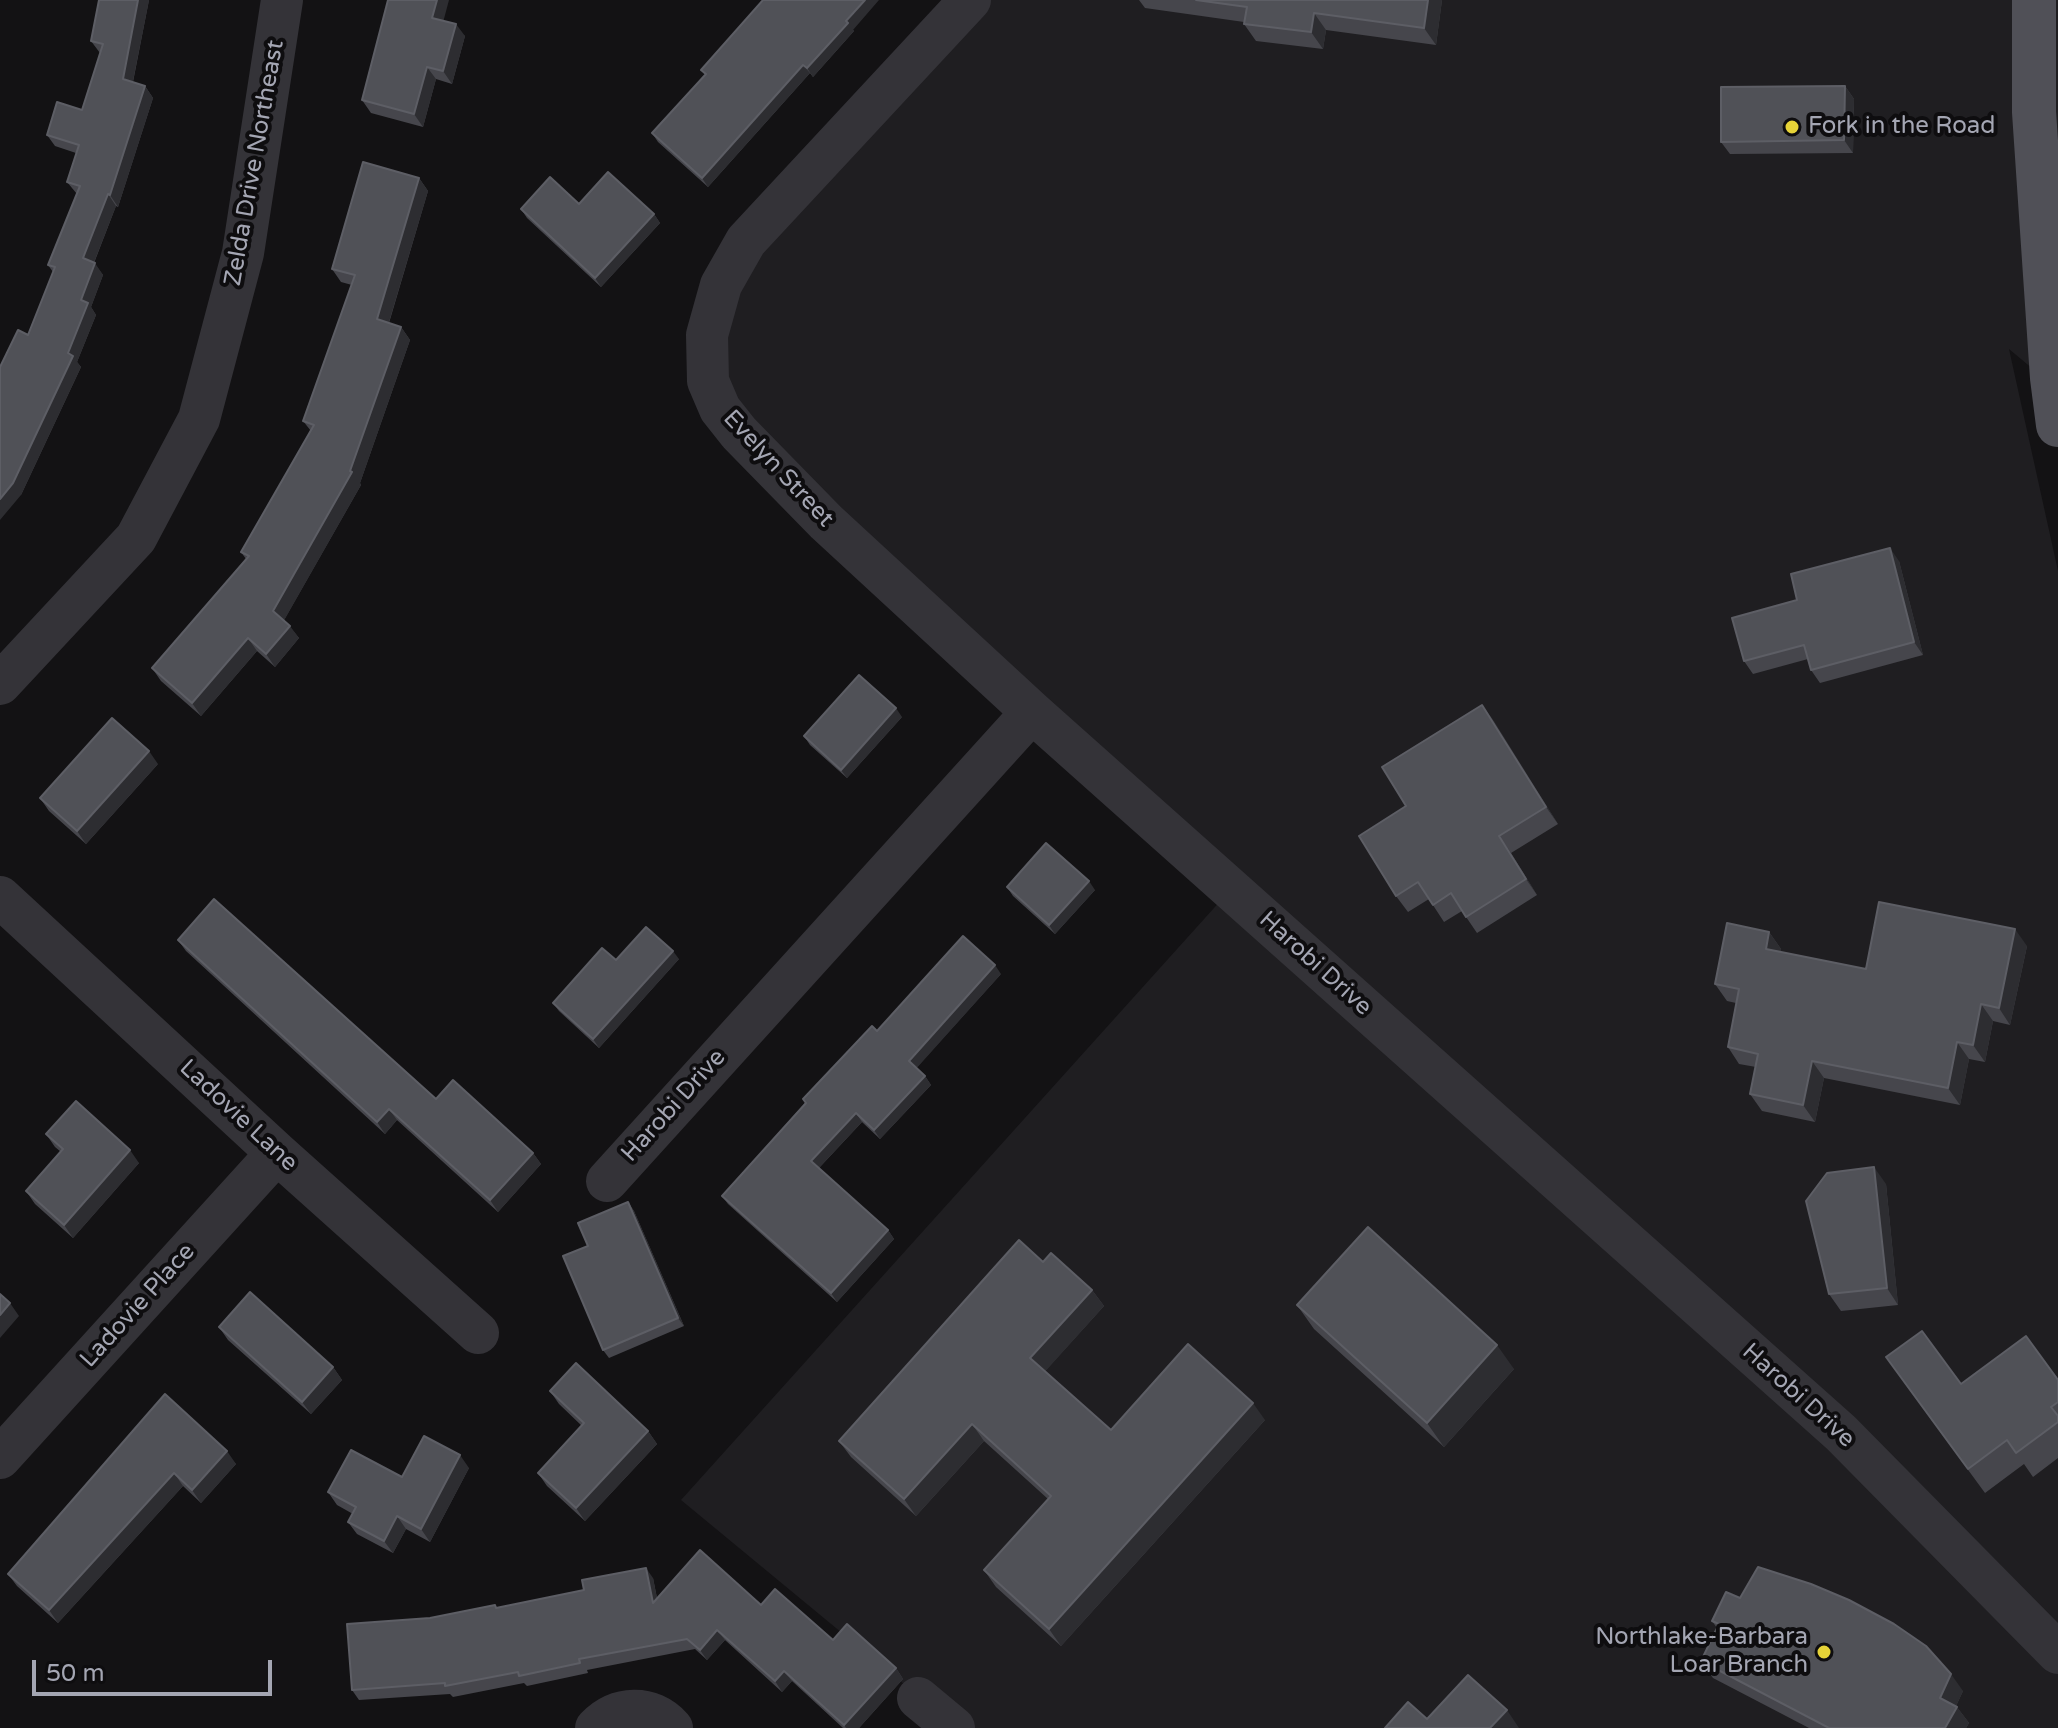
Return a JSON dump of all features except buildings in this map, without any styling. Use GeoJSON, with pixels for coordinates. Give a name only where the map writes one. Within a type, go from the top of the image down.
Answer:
{"type":"FeatureCollection","features":[{"type":"Feature","properties":{"kind":"main road"},"geometry":{"type":"LineString","coordinates":[[2034,0],[2034,112],[2058,425]]}},
{"type":"Feature","properties":{"kind":"street","name":"Zelda Drive Northeast"},"geometry":{"type":"LineString","coordinates":[[0,684],[136,538],[199,419],[243,253],[282,0]]}},
{"type":"Feature","properties":{"kind":"street","name":"Evelyn Street"},"geometry":{"type":"LineString","coordinates":[[970,0],[746,241],[721,285],[707,335],[708,381],[720,409],[739,433],[826,522],[1032,712]]}},
{"type":"Feature","properties":{"kind":"street","name":"Harobi Drive"},"geometry":{"type":"LineString","coordinates":[[607,1181],[1032,712],[1841,1433],[2058,1653]]}},
{"type":"Feature","properties":{"kind":"street","name":"Ladovie Lane"},"geometry":{"type":"LineString","coordinates":[[0,897],[277,1153],[478,1333]]}},
{"type":"Feature","properties":{"kind":"street","name":"Ladovie Place"},"geometry":{"type":"LineString","coordinates":[[0,1458],[277,1153]]}},
{"type":"Feature","properties":{"kind":"street"},"geometry":{"type":"LineString","coordinates":[[918,1698],[954,1728]]}},
{"type":"Feature","properties":{"kind":"street"},"geometry":{"type":"LineString","coordinates":[[596,1728],[617,1713],[634,1710],[651,1713],[672,1728]]}},
{"type":"Feature","properties":{"kind":"shaded area"},"geometry":{"type":"Polygon","coordinates":[[[970,0],[2058,0],[2058,390],[2009,349],[2058,571],[2058,1728],[957,1728],[681,1500],[1223,898],[725,400],[718,275],[970,0]]]}},
{"type":"Feature","properties":{"kind":"place","name":"Fork in the Road"},"geometry":{"type":"Point","coordinates":[1792,127]}},
{"type":"Feature","properties":{"kind":"place","name":"Northlake-Barbara Loar Branch"},"geometry":{"type":"Point","coordinates":[1824,1652]}}]}
